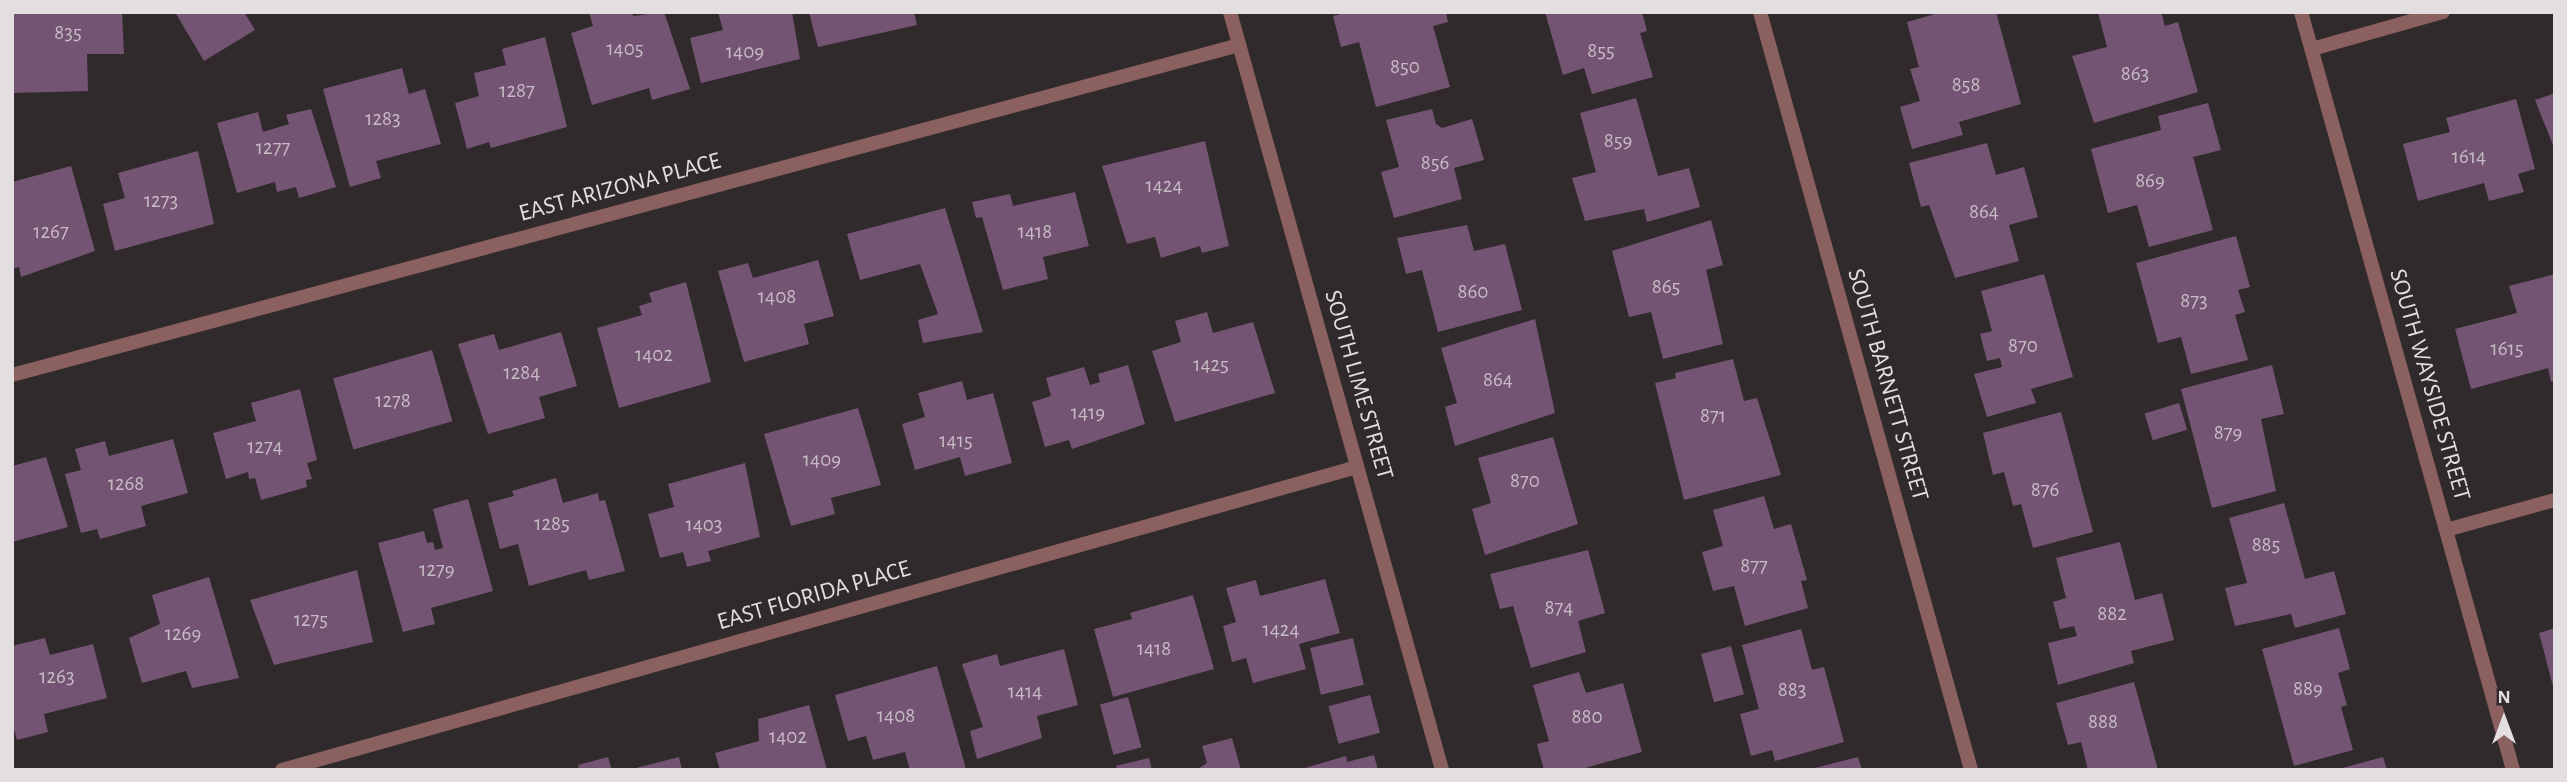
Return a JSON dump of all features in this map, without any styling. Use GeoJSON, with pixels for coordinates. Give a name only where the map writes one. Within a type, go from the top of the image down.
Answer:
{"type":"FeatureCollection","features":[{"type":"Feature","properties":{"kind":"street","name":"SOUTH LIME STREET"},"geometry":{"type":"LineString","coordinates":[[1230,12],[1442,770]]}},
{"type":"Feature","properties":{"kind":"street","name":"SOUTH BARNETT STREET"},"geometry":{"type":"LineString","coordinates":[[1760,12],[1971,770]]}},
{"type":"Feature","properties":{"kind":"street","name":"SOUTH WAYSIDE STREET"},"geometry":{"type":"LineString","coordinates":[[2301,12],[2513,770]]}},
{"type":"Feature","properties":{"kind":"street"},"geometry":{"type":"LineString","coordinates":[[2312,49],[2443,12]]}},
{"type":"Feature","properties":{"kind":"street","name":"EAST ARIZONA PLACE"},"geometry":{"type":"LineString","coordinates":[[12,374],[1239,45]]}},
{"type":"Feature","properties":{"kind":"street","name":"EAST FLORIDA PLACE"},"geometry":{"type":"LineString","coordinates":[[282,770],[1357,467]]}},
{"type":"Feature","properties":{"kind":"street"},"geometry":{"type":"LineString","coordinates":[[2446,530],[2555,500]]}},
{"type":"Feature","properties":{"kind":"building"},"geometry":{"type":"Polygon","coordinates":[[[12,12],[122,12],[124,54],[87,54],[88,91],[12,93],[12,12]]]}},
{"type":"Feature","properties":{"kind":"building"},"geometry":{"type":"Polygon","coordinates":[[[175,12],[244,12],[255,30],[204,61],[175,12]]]}},
{"type":"Feature","properties":{"kind":"building"},"geometry":{"type":"Polygon","coordinates":[[[589,12],[632,12],[633,16],[664,12],[690,89],[652,100],[649,88],[592,105],[571,33],[593,26],[589,12]]]}},
{"type":"Feature","properties":{"kind":"building"},"geometry":{"type":"Polygon","coordinates":[[[718,12],[792,12],[800,59],[701,83],[690,38],[723,30],[718,12]]]}},
{"type":"Feature","properties":{"kind":"building"},"geometry":{"type":"Polygon","coordinates":[[[809,12],[914,12],[917,25],[818,47],[809,12]]]}},
{"type":"Feature","properties":{"kind":"building"},"geometry":{"type":"Polygon","coordinates":[[[1348,12],[1446,12],[1448,22],[1433,26],[1450,87],[1376,107],[1359,42],[1341,47],[1333,16],[1348,12]]]}},
{"type":"Feature","properties":{"kind":"building"},"geometry":{"type":"Polygon","coordinates":[[[1545,12],[1642,12],[1647,31],[1640,33],[1653,77],[1592,94],[1584,68],[1563,75],[1545,12]]]}},
{"type":"Feature","properties":{"kind":"building"},"geometry":{"type":"Polygon","coordinates":[[[1942,12],[1996,12],[2021,104],[1959,122],[1963,135],[1912,149],[1900,107],[1920,101],[1910,69],[1919,67],[1907,22],[1942,12]]]}},
{"type":"Feature","properties":{"kind":"building"},"geometry":{"type":"Polygon","coordinates":[[[2098,12],[2161,12],[2165,26],[2178,22],[2198,92],[2094,123],[2072,56],[2107,47],[2098,12]]]}},
{"type":"Feature","properties":{"kind":"building"},"geometry":{"type":"Polygon","coordinates":[[[545,37],[567,127],[491,148],[489,142],[467,149],[455,103],[479,96],[474,73],[506,65],[502,49],[545,37]]]}},
{"type":"Feature","properties":{"kind":"building"},"geometry":{"type":"Polygon","coordinates":[[[402,68],[409,94],[425,89],[441,144],[376,161],[381,178],[350,187],[323,89],[402,68]]]}},
{"type":"Feature","properties":{"kind":"building"},"geometry":{"type":"Polygon","coordinates":[[[2555,93],[2555,150],[2535,100],[2555,93]]]}},
{"type":"Feature","properties":{"kind":"building"},"geometry":{"type":"Polygon","coordinates":[[[1636,98],[1658,176],[1689,168],[1700,207],[1647,222],[1644,209],[1585,221],[1572,178],[1596,172],[1580,113],[1636,98]]]}},
{"type":"Feature","properties":{"kind":"building"},"geometry":{"type":"Polygon","coordinates":[[[2516,99],[2535,169],[2518,174],[2524,192],[2489,201],[2484,183],[2418,201],[2403,144],[2450,132],[2446,118],[2516,99]]]}},
{"type":"Feature","properties":{"kind":"building"},"geometry":{"type":"Polygon","coordinates":[[[2208,103],[2221,150],[2193,157],[2213,230],[2149,247],[2137,205],[2108,213],[2091,149],[2161,130],[2158,116],[2208,103]]]}},
{"type":"Feature","properties":{"kind":"building"},"geometry":{"type":"Polygon","coordinates":[[[311,109],[336,187],[299,198],[296,187],[277,192],[275,182],[237,193],[217,123],[258,112],[263,132],[289,124],[286,115],[311,109]]]}},
{"type":"Feature","properties":{"kind":"building"},"geometry":{"type":"Polygon","coordinates":[[[1432,109],[1436,124],[1442,128],[1472,119],[1484,160],[1454,168],[1462,199],[1394,218],[1381,172],[1399,167],[1386,120],[1432,109]]]}},
{"type":"Feature","properties":{"kind":"building"},"geometry":{"type":"Polygon","coordinates":[[[1205,141],[1229,246],[1202,253],[1200,246],[1161,258],[1155,237],[1127,244],[1102,166],[1205,141]]]}},
{"type":"Feature","properties":{"kind":"building"},"geometry":{"type":"Polygon","coordinates":[[[1987,143],[1996,175],[2024,167],[2038,217],[2009,225],[2019,261],[1955,278],[1929,205],[1921,207],[1909,163],[1987,143]]]}},
{"type":"Feature","properties":{"kind":"building"},"geometry":{"type":"Polygon","coordinates":[[[198,151],[214,224],[115,251],[103,204],[125,198],[118,173],[198,151]]]}},
{"type":"Feature","properties":{"kind":"building"},"geometry":{"type":"Polygon","coordinates":[[[71,166],[95,251],[21,277],[19,267],[12,269],[12,182],[71,166]]]}},
{"type":"Feature","properties":{"kind":"building"},"geometry":{"type":"Polygon","coordinates":[[[1075,192],[1089,246],[1043,257],[1048,279],[1003,290],[982,217],[976,218],[972,202],[1010,194],[1013,206],[1075,192]]]}},
{"type":"Feature","properties":{"kind":"building"},"geometry":{"type":"Polygon","coordinates":[[[945,208],[983,332],[923,343],[918,320],[938,314],[920,264],[860,280],[847,234],[945,208]]]}},
{"type":"Feature","properties":{"kind":"building"},"geometry":{"type":"Polygon","coordinates":[[[1711,220],[1723,265],[1706,270],[1723,344],[1663,359],[1651,312],[1629,317],[1612,251],[1711,220]]]}},
{"type":"Feature","properties":{"kind":"building"},"geometry":{"type":"Polygon","coordinates":[[[1467,225],[1474,251],[1505,244],[1522,310],[1438,332],[1422,270],[1406,274],[1397,238],[1467,225]]]}},
{"type":"Feature","properties":{"kind":"building"},"geometry":{"type":"Polygon","coordinates":[[[2236,236],[2250,287],[2238,290],[2245,312],[2235,315],[2248,360],[2191,374],[2181,337],[2158,343],[2136,263],[2236,236]]]}},
{"type":"Feature","properties":{"kind":"building"},"geometry":{"type":"Polygon","coordinates":[[[818,260],[834,316],[804,324],[809,344],[744,362],[718,271],[748,263],[753,278],[818,260]]]}},
{"type":"Feature","properties":{"kind":"building"},"geometry":{"type":"Polygon","coordinates":[[[2044,274],[2073,377],[2031,389],[2036,403],[1987,417],[1974,374],[2002,367],[2000,358],[1987,361],[1980,334],[1992,331],[1981,291],[2044,274]]]}},
{"type":"Feature","properties":{"kind":"building"},"geometry":{"type":"Polygon","coordinates":[[[2555,274],[2555,381],[2551,382],[2548,368],[2471,389],[2455,329],[2517,313],[2509,286],[2555,274]]]}},
{"type":"Feature","properties":{"kind":"building"},"geometry":{"type":"Polygon","coordinates":[[[686,282],[711,382],[619,408],[597,328],[642,315],[639,306],[652,302],[649,293],[686,282]]]}},
{"type":"Feature","properties":{"kind":"building"},"geometry":{"type":"Polygon","coordinates":[[[1207,312],[1213,333],[1253,322],[1275,393],[1175,422],[1152,351],[1181,342],[1175,321],[1207,312]]]}},
{"type":"Feature","properties":{"kind":"building"},"geometry":{"type":"Polygon","coordinates":[[[1535,319],[1555,413],[1455,446],[1445,407],[1457,403],[1441,348],[1535,319]]]}},
{"type":"Feature","properties":{"kind":"building"},"geometry":{"type":"Polygon","coordinates":[[[561,332],[577,386],[539,397],[545,418],[488,434],[458,344],[494,334],[499,350],[561,332]]]}},
{"type":"Feature","properties":{"kind":"building"},"geometry":{"type":"Polygon","coordinates":[[[432,350],[452,421],[353,450],[333,378],[432,350]]]}},
{"type":"Feature","properties":{"kind":"building"},"geometry":{"type":"Polygon","coordinates":[[[1733,359],[1744,401],[1757,398],[1781,475],[1684,500],[1655,383],[1676,378],[1675,373],[1733,359]]]}},
{"type":"Feature","properties":{"kind":"building"},"geometry":{"type":"Polygon","coordinates":[[[1128,365],[1145,424],[1072,449],[1069,440],[1045,447],[1032,402],[1051,396],[1046,378],[1084,367],[1090,385],[1100,382],[1098,374],[1128,365]]]}},
{"type":"Feature","properties":{"kind":"building"},"geometry":{"type":"Polygon","coordinates":[[[2272,365],[2284,414],[2261,419],[2276,491],[2212,508],[2181,389],[2272,365]]]}},
{"type":"Feature","properties":{"kind":"building"},"geometry":{"type":"Polygon","coordinates":[[[962,381],[967,400],[993,393],[1012,463],[965,476],[960,457],[915,470],[902,424],[925,417],[918,393],[962,381]]]}},
{"type":"Feature","properties":{"kind":"building"},"geometry":{"type":"Polygon","coordinates":[[[300,389],[317,460],[307,463],[312,479],[306,480],[307,487],[261,500],[255,478],[249,479],[248,472],[226,479],[213,433],[256,421],[251,403],[300,389]]]}},
{"type":"Feature","properties":{"kind":"building"},"geometry":{"type":"Polygon","coordinates":[[[2179,403],[2187,430],[2153,440],[2145,414],[2179,403]]]}},
{"type":"Feature","properties":{"kind":"building"},"geometry":{"type":"Polygon","coordinates":[[[858,408],[881,485],[831,498],[835,514],[791,526],[764,434],[858,408]]]}},
{"type":"Feature","properties":{"kind":"building"},"geometry":{"type":"Polygon","coordinates":[[[2061,412],[2093,532],[2033,548],[2021,504],[2013,506],[2004,472],[1993,475],[1983,433],[2061,412]]]}},
{"type":"Feature","properties":{"kind":"building"},"geometry":{"type":"Polygon","coordinates":[[[1553,437],[1578,524],[1485,555],[1472,509],[1491,503],[1478,458],[1553,437]]]}},
{"type":"Feature","properties":{"kind":"building"},"geometry":{"type":"Polygon","coordinates":[[[173,439],[188,493],[141,506],[146,526],[100,539],[97,529],[81,533],[65,474],[81,470],[75,449],[105,441],[109,456],[173,439]]]}},
{"type":"Feature","properties":{"kind":"building"},"geometry":{"type":"Polygon","coordinates":[[[46,457],[68,527],[12,542],[12,466],[46,457]]]}},
{"type":"Feature","properties":{"kind":"building"},"geometry":{"type":"Polygon","coordinates":[[[745,463],[760,537],[708,551],[711,561],[687,567],[683,552],[660,558],[648,514],[674,507],[668,484],[745,463]]]}},
{"type":"Feature","properties":{"kind":"building"},"geometry":{"type":"Polygon","coordinates":[[[556,478],[563,503],[598,493],[599,501],[605,500],[625,571],[589,580],[586,570],[529,586],[518,544],[500,549],[488,503],[514,496],[512,491],[556,478]]]}},
{"type":"Feature","properties":{"kind":"building"},"geometry":{"type":"Polygon","coordinates":[[[1764,496],[1774,529],[1791,524],[1807,580],[1801,581],[1808,608],[1745,626],[1734,586],[1713,591],[1702,552],[1723,546],[1713,510],[1764,496]]]}},
{"type":"Feature","properties":{"kind":"building"},"geometry":{"type":"Polygon","coordinates":[[[468,499],[493,591],[431,608],[435,624],[403,632],[378,543],[424,531],[427,543],[433,542],[435,550],[443,548],[433,509],[468,499]]]}},
{"type":"Feature","properties":{"kind":"building"},"geometry":{"type":"Polygon","coordinates":[[[2284,503],[2305,579],[2334,571],[2346,614],[2295,628],[2291,614],[2235,626],[2225,588],[2247,583],[2229,518],[2284,503]]]}},
{"type":"Feature","properties":{"kind":"building"},"geometry":{"type":"Polygon","coordinates":[[[2120,542],[2135,600],[2162,593],[2174,640],[2131,651],[2134,663],[2058,685],[2048,643],[2077,636],[2074,626],[2060,629],[2053,602],[2066,598],[2056,558],[2120,542]]]}},
{"type":"Feature","properties":{"kind":"building"},"geometry":{"type":"Polygon","coordinates":[[[1588,550],[1605,613],[1578,621],[1586,652],[1531,668],[1513,606],[1500,609],[1490,574],[1588,550]]]}},
{"type":"Feature","properties":{"kind":"building"},"geometry":{"type":"Polygon","coordinates":[[[357,570],[373,642],[274,665],[250,600],[357,570]]]}},
{"type":"Feature","properties":{"kind":"building"},"geometry":{"type":"Polygon","coordinates":[[[209,577],[239,678],[192,688],[186,671],[142,683],[129,638],[160,624],[152,595],[209,577]]]}},
{"type":"Feature","properties":{"kind":"building"},"geometry":{"type":"Polygon","coordinates":[[[1325,579],[1340,633],[1299,644],[1306,669],[1253,683],[1246,658],[1232,662],[1223,626],[1236,622],[1226,588],[1256,580],[1260,596],[1325,579]]]}},
{"type":"Feature","properties":{"kind":"building"},"geometry":{"type":"Polygon","coordinates":[[[1193,595],[1214,669],[1113,697],[1094,629],[1132,619],[1130,613],[1193,595]]]}},
{"type":"Feature","properties":{"kind":"building"},"geometry":{"type":"Polygon","coordinates":[[[2339,628],[2350,669],[2338,673],[2347,705],[2341,707],[2353,750],[2294,766],[2262,649],[2339,628]]]}},
{"type":"Feature","properties":{"kind":"building"},"geometry":{"type":"Polygon","coordinates":[[[2555,628],[2555,690],[2554,690],[2539,633],[2555,628]]]}},
{"type":"Feature","properties":{"kind":"building"},"geometry":{"type":"Polygon","coordinates":[[[1801,629],[1812,670],[1824,667],[1844,742],[1775,761],[1772,750],[1751,756],[1740,714],[1759,709],[1742,645],[1801,629]]]}},
{"type":"Feature","properties":{"kind":"building"},"geometry":{"type":"Polygon","coordinates":[[[45,638],[50,655],[93,644],[107,698],[44,714],[48,732],[17,740],[12,723],[12,646],[45,638]]]}},
{"type":"Feature","properties":{"kind":"building"},"geometry":{"type":"Polygon","coordinates":[[[1353,638],[1364,685],[1321,695],[1310,648],[1353,638]]]}},
{"type":"Feature","properties":{"kind":"building"},"geometry":{"type":"Polygon","coordinates":[[[1731,646],[1744,694],[1714,702],[1701,654],[1731,646]]]}},
{"type":"Feature","properties":{"kind":"building"},"geometry":{"type":"Polygon","coordinates":[[[1064,649],[1078,705],[1037,716],[1042,738],[977,759],[970,731],[983,727],[962,664],[997,654],[1000,666],[1064,649]]]}},
{"type":"Feature","properties":{"kind":"building"},"geometry":{"type":"Polygon","coordinates":[[[937,666],[966,769],[910,770],[905,752],[873,760],[866,736],[848,741],[835,695],[937,666]]]}},
{"type":"Feature","properties":{"kind":"building"},"geometry":{"type":"Polygon","coordinates":[[[1579,672],[1586,693],[1623,683],[1642,752],[1578,770],[1544,770],[1537,744],[1549,741],[1533,685],[1579,672]]]}},
{"type":"Feature","properties":{"kind":"building"},"geometry":{"type":"Polygon","coordinates":[[[2134,682],[2158,770],[2088,770],[2081,742],[2068,745],[2056,703],[2134,682]]]}},
{"type":"Feature","properties":{"kind":"building"},"geometry":{"type":"Polygon","coordinates":[[[1370,695],[1380,733],[1339,744],[1328,706],[1370,695]]]}},
{"type":"Feature","properties":{"kind":"building"},"geometry":{"type":"Polygon","coordinates":[[[1128,697],[1141,747],[1113,755],[1100,705],[1128,697]]]}},
{"type":"Feature","properties":{"kind":"building"},"geometry":{"type":"Polygon","coordinates":[[[809,705],[827,770],[720,770],[715,753],[759,741],[758,719],[809,705]]]}},
{"type":"Feature","properties":{"kind":"building"},"geometry":{"type":"Polygon","coordinates":[[[1232,738],[1241,770],[1196,770],[1207,763],[1202,746],[1232,738]]]}},
{"type":"Feature","properties":{"kind":"building"},"geometry":{"type":"Polygon","coordinates":[[[1374,755],[1378,770],[1298,770],[1346,756],[1347,762],[1374,755]]]}},
{"type":"Feature","properties":{"kind":"building"},"geometry":{"type":"Polygon","coordinates":[[[608,757],[612,770],[579,770],[578,765],[608,757]]]}},
{"type":"Feature","properties":{"kind":"building"},"geometry":{"type":"Polygon","coordinates":[[[679,757],[682,770],[632,770],[632,769],[679,757]]]}},
{"type":"Feature","properties":{"kind":"building"},"geometry":{"type":"Polygon","coordinates":[[[1858,757],[1862,770],[1811,770],[1811,769],[1858,757]]]}},
{"type":"Feature","properties":{"kind":"building"},"geometry":{"type":"Polygon","coordinates":[[[2383,757],[2387,770],[2339,770],[2339,769],[2383,757]]]}},
{"type":"Feature","properties":{"kind":"building"},"geometry":{"type":"Polygon","coordinates":[[[1149,758],[1152,770],[1117,770],[1116,766],[1149,758]]]}}]}
